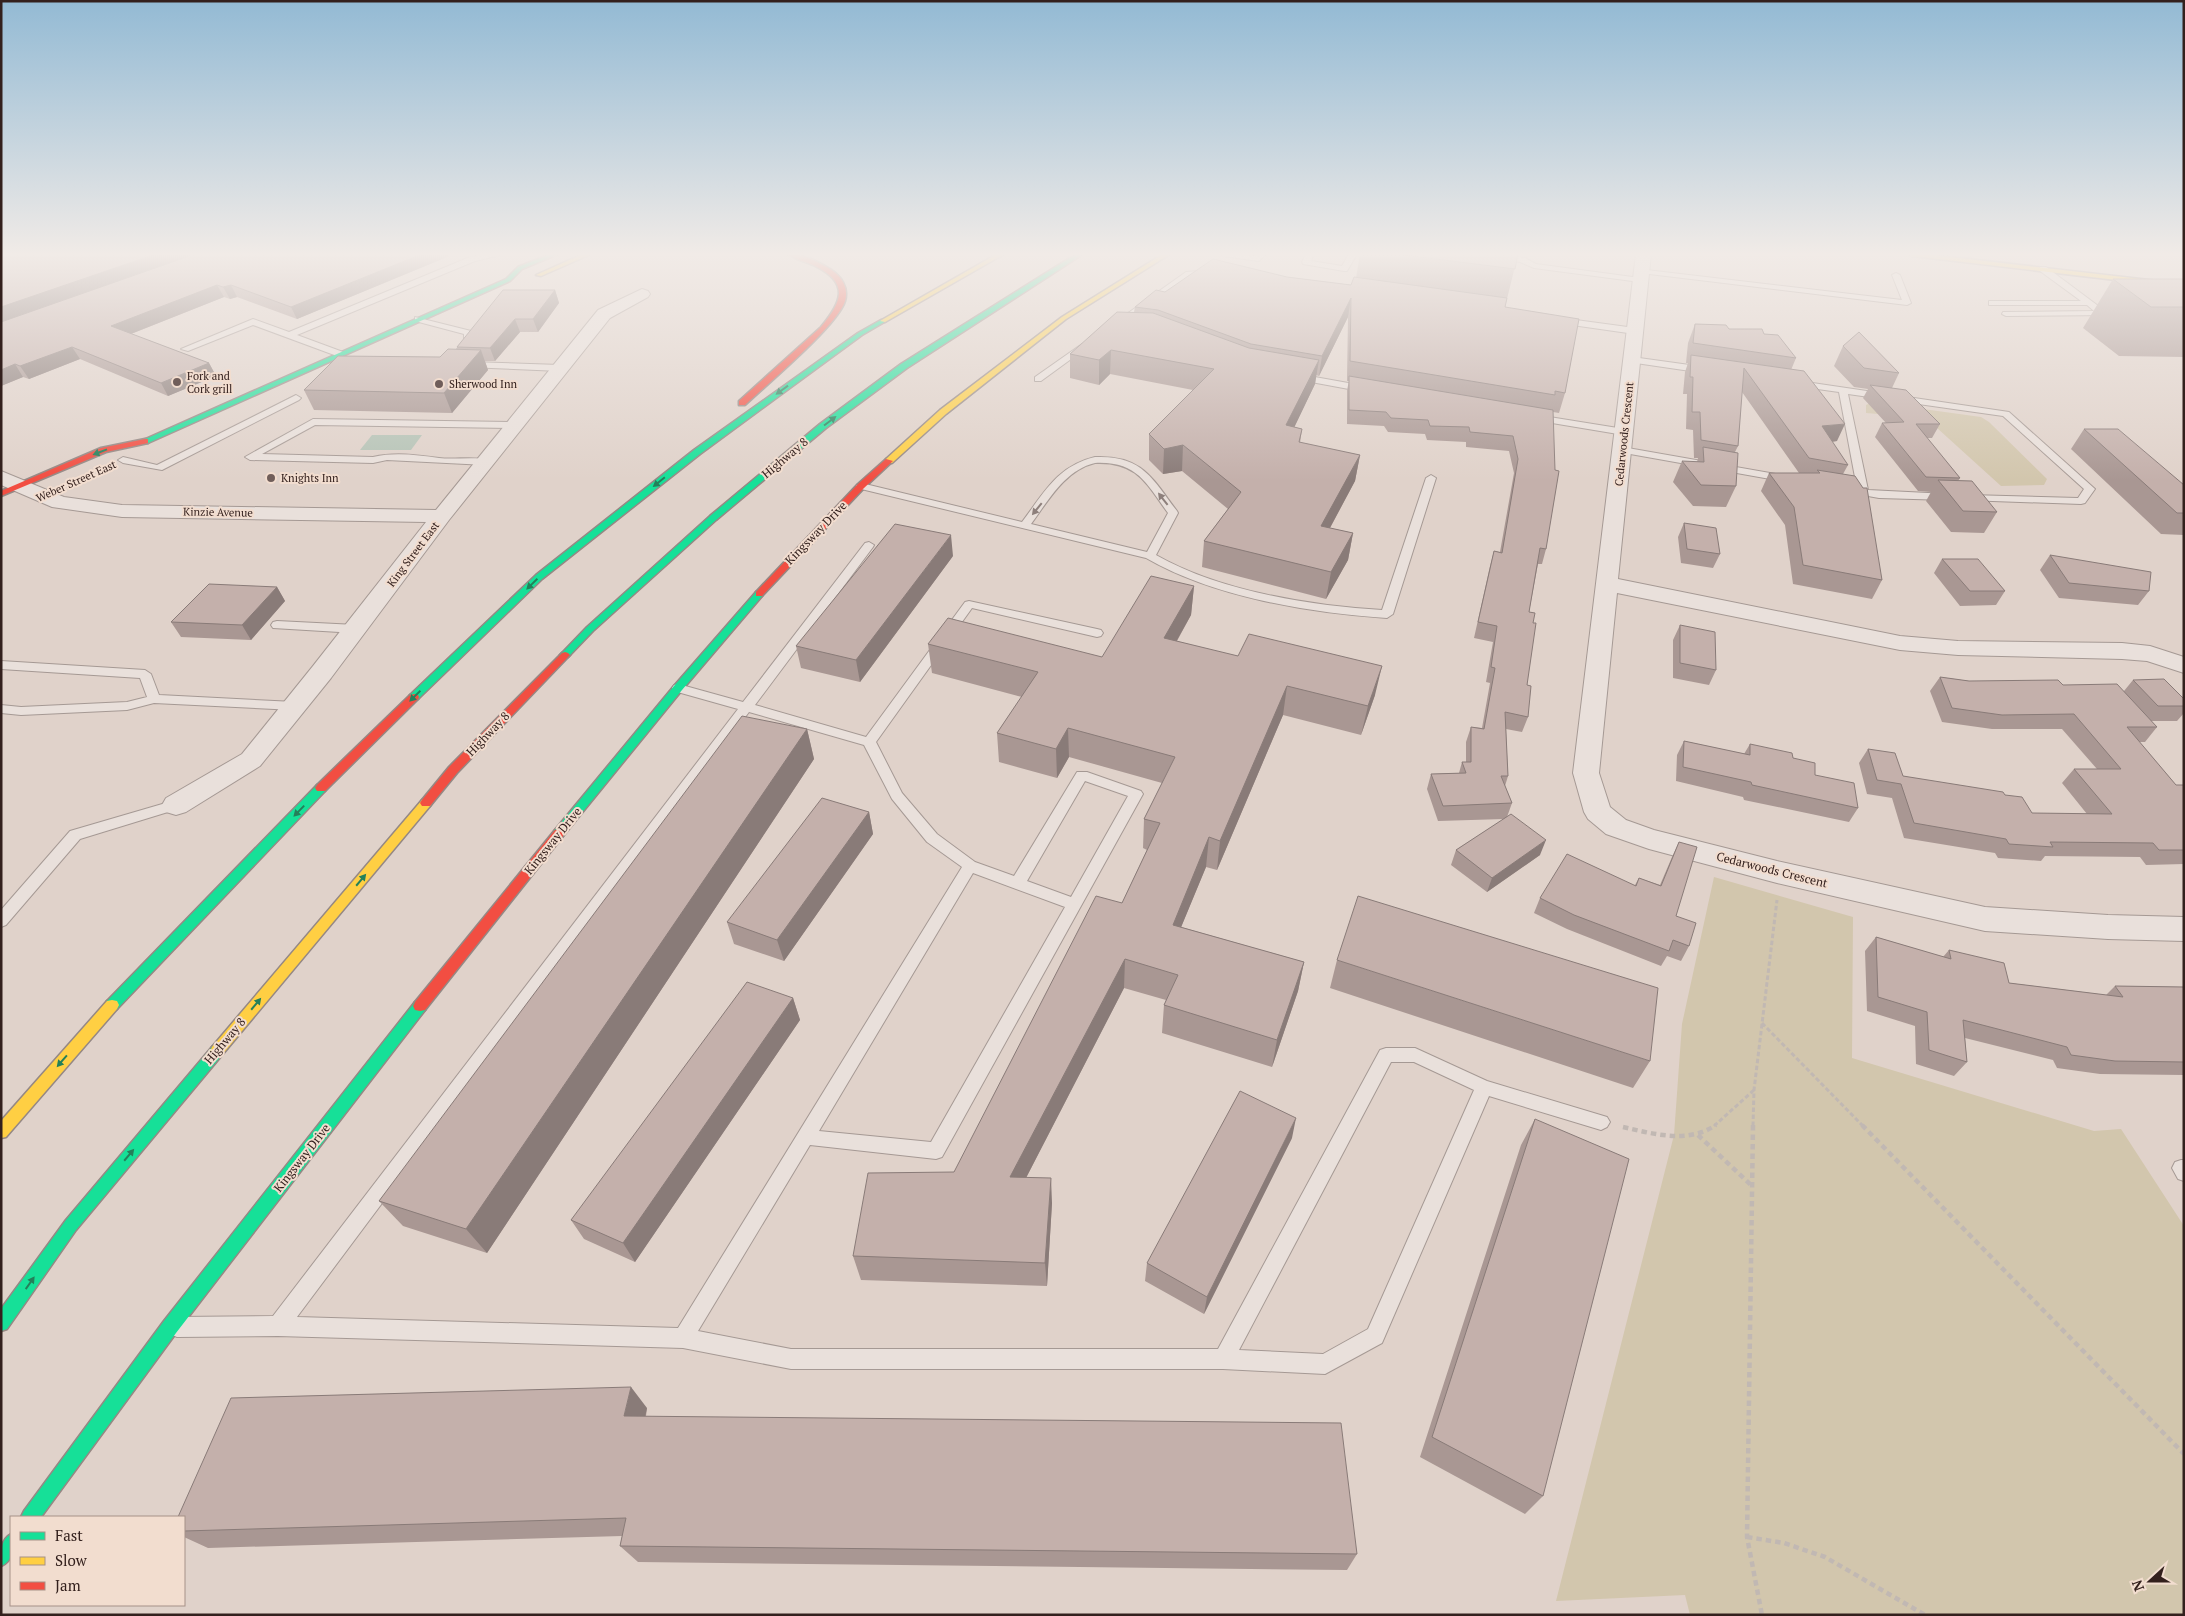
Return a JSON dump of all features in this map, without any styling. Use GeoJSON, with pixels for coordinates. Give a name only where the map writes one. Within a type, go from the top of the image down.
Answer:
{"type":"FeatureCollection","features":[{"type":"Feature","properties":{"kind":"main road","name":"Weber Street East"},"geometry":{"type":"LineString","coordinates":[[1,494],[36,493],[104,450],[147,440],[395,329]]}},
{"type":"Feature","properties":{"kind":"main road"},"geometry":{"type":"LineString","coordinates":[[697,452],[768,377],[824,329]]}},
{"type":"Feature","properties":{"kind":"main road"},"geometry":{"type":"LineString","coordinates":[[1,1132],[94,1024],[354,754],[539,577],[697,452],[868,329]]}},
{"type":"Feature","properties":{"kind":"main road","name":"Highway 8"},"geometry":{"type":"LineString","coordinates":[[1,1323],[71,1225],[453,770],[590,629],[713,518],[823,426],[920,355],[961,329]]}},
{"type":"Feature","properties":{"kind":"main road","name":"Kingsway Drive"},"geometry":{"type":"LineString","coordinates":[[31,1516],[170,1327],[466,948],[678,688],[775,576],[861,486],[943,412],[1049,329]]}},
{"type":"Feature","properties":{"kind":"main road","name":"Weber Street East"},"geometry":{"type":"LineString","coordinates":[[119,462],[147,440]]}},
{"type":"Feature","properties":{"kind":"main road"},"geometry":{"type":"LineString","coordinates":[[1,1556],[10,1544]]}},
{"type":"Feature","properties":{"kind":"street","name":"King Street East"},"geometry":{"type":"LineString","coordinates":[[176,805],[251,760],[356,629],[442,516],[591,329]]}},
{"type":"Feature","properties":{"kind":"street","name":"Cedarwoods Crescent"},"geometry":{"type":"LineString","coordinates":[[1635,331],[1586,773],[1598,812],[1616,827],[1648,839],[1777,872],[1985,919],[2108,927],[2184,929]]}},
{"type":"Feature","properties":{"kind":"street","name":"Kinzie Avenue"},"geometry":{"type":"LineString","coordinates":[[1,477],[59,503],[122,511],[442,516]]}},
{"type":"Feature","properties":{"kind":"street"},"geometry":{"type":"LineString","coordinates":[[1608,584],[1900,643],[1958,648],[2122,651],[2150,654],[2184,665]]}},
{"type":"Feature","properties":{"kind":"lane"},"geometry":{"type":"LineString","coordinates":[[185,349],[234,329]]}},
{"type":"Feature","properties":{"kind":"lane"},"geometry":{"type":"LineString","coordinates":[[274,329],[340,354]]}},
{"type":"Feature","properties":{"kind":"lane"},"geometry":{"type":"LineString","coordinates":[[290,335],[303,329]]}},
{"type":"Feature","properties":{"kind":"lane"},"geometry":{"type":"LineString","coordinates":[[455,329],[468,333],[468,340],[456,361],[560,368]]}},
{"type":"Feature","properties":{"kind":"lane"},"geometry":{"type":"LineString","coordinates":[[1123,329],[1128,330]]}},
{"type":"Feature","properties":{"kind":"lane"},"geometry":{"type":"LineString","coordinates":[[1624,329],[1635,331]]}},
{"type":"Feature","properties":{"kind":"lane"},"geometry":{"type":"LineString","coordinates":[[1038,379],[1094,339]]}},
{"type":"Feature","properties":{"kind":"lane"},"geometry":{"type":"LineString","coordinates":[[1632,360],[1717,372]]}},
{"type":"Feature","properties":{"kind":"lane"},"geometry":{"type":"LineString","coordinates":[[1284,374],[1378,392]]}},
{"type":"Feature","properties":{"kind":"lane"},"geometry":{"type":"LineString","coordinates":[[1785,382],[2006,414],[2090,489],[2081,502],[1879,495],[1843,488]]}},
{"type":"Feature","properties":{"kind":"lane"},"geometry":{"type":"LineString","coordinates":[[1843,391],[1862,492]]}},
{"type":"Feature","properties":{"kind":"lane"},"geometry":{"type":"LineString","coordinates":[[119,462],[158,468],[296,398]]}},
{"type":"Feature","properties":{"kind":"lane"},"geometry":{"type":"LineString","coordinates":[[1528,417],[1623,441],[1796,480]]}},
{"type":"Feature","properties":{"kind":"lane"},"geometry":{"type":"LineString","coordinates":[[437,461],[420,457],[387,457],[373,460],[250,457],[313,422],[515,425]]}},
{"type":"Feature","properties":{"kind":"lane"},"geometry":{"type":"LineString","coordinates":[[373,460],[384,467]]}},
{"type":"Feature","properties":{"kind":"lane"},"geometry":{"type":"LineString","coordinates":[[1024,526],[1068,471],[1084,463],[1106,460],[1123,461],[1142,472],[1173,513],[1150,556]]}},
{"type":"Feature","properties":{"kind":"lane"},"geometry":{"type":"LineString","coordinates":[[407,468],[437,461],[486,462]]}},
{"type":"Feature","properties":{"kind":"lane"},"geometry":{"type":"LineString","coordinates":[[861,486],[1150,556],[1171,569],[1217,587],[1322,608],[1387,614],[1430,478]]}},
{"type":"Feature","properties":{"kind":"lane"},"geometry":{"type":"LineString","coordinates":[[278,1326],[869,545]]}},
{"type":"Feature","properties":{"kind":"lane"},"geometry":{"type":"LineString","coordinates":[[869,742],[969,604],[1097,633]]}},
{"type":"Feature","properties":{"kind":"lane"},"geometry":{"type":"LineString","coordinates":[[277,625],[356,629]]}},
{"type":"Feature","properties":{"kind":"lane"},"geometry":{"type":"LineString","coordinates":[[1,665],[144,674],[154,699]]}},
{"type":"Feature","properties":{"kind":"lane"},"geometry":{"type":"LineString","coordinates":[[678,688],[869,742],[897,796],[932,838],[970,866],[1074,904]]}},
{"type":"Feature","properties":{"kind":"lane"},"geometry":{"type":"LineString","coordinates":[[1,709],[20,711],[126,706],[154,699],[295,706]]}},
{"type":"Feature","properties":{"kind":"lane"},"geometry":{"type":"LineString","coordinates":[[805,1137],[936,1151],[1136,794],[1082,775],[1018,883]]}},
{"type":"Feature","properties":{"kind":"lane"},"geometry":{"type":"LineString","coordinates":[[1,921],[75,835],[176,805]]}},
{"type":"Feature","properties":{"kind":"lane"},"geometry":{"type":"LineString","coordinates":[[683,1338],[970,866]]}},
{"type":"Feature","properties":{"kind":"lane"},"geometry":{"type":"LineString","coordinates":[[1224,1359],[1386,1055],[1415,1055],[1484,1087],[1600,1122]]}},
{"type":"Feature","properties":{"kind":"lane"},"geometry":{"type":"LineString","coordinates":[[170,1327],[278,1326],[683,1338],[791,1359],[1224,1359],[1326,1364],[1374,1336],[1484,1087]]}},
{"type":"Feature","properties":{"kind":"lane"},"geometry":{"type":"LineString","coordinates":[[2184,1168],[2180,1168],[2184,1173]]}},
{"type":"Feature","properties":{"kind":"path"},"geometry":{"type":"LineString","coordinates":[[1762,1615],[1747,1537],[1752,1186],[1754,1090],[1777,895],[1777,872]]}},
{"type":"Feature","properties":{"kind":"path"},"geometry":{"type":"LineString","coordinates":[[1762,1023],[2184,1454]]}},
{"type":"Feature","properties":{"kind":"path"},"geometry":{"type":"LineString","coordinates":[[1600,1122],[1657,1135],[1698,1135],[1718,1124],[1754,1090]]}},
{"type":"Feature","properties":{"kind":"path"},"geometry":{"type":"LineString","coordinates":[[1698,1135],[1752,1186]]}},
{"type":"Feature","properties":{"kind":"path"},"geometry":{"type":"LineString","coordinates":[[1747,1537],[1784,1543],[1825,1557],[1924,1615]]}},
{"type":"Feature","properties":{"kind":"shaded area"},"geometry":{"type":"Polygon","coordinates":[[[1872,402],[1981,417],[1989,422],[2047,479],[2044,485],[2001,486],[1926,418],[1866,413],[1866,405],[1872,402]]]}},
{"type":"Feature","properties":{"kind":"shaded area"},"geometry":{"type":"Polygon","coordinates":[[[372,435],[422,435],[411,450],[360,450],[372,435]]]}},
{"type":"Feature","properties":{"kind":"shaded area"},"geometry":{"type":"Polygon","coordinates":[[[1714,877],[1853,917],[1852,1058],[2094,1131],[2121,1129],[2184,1226],[2184,1615],[1690,1615],[1685,1595],[1556,1601],[1674,1135],[1682,1024],[1714,877]]]}},
{"type":"Feature","properties":{"kind":"building"},"geometry":{"type":"Polygon","coordinates":[[[1,329],[120,329],[209,363],[161,383],[72,347],[20,366],[15,364],[1,370],[1,329]]]}},
{"type":"Feature","properties":{"kind":"building"},"geometry":{"type":"Polygon","coordinates":[[[471,329],[506,329],[490,348],[457,347],[471,329]]]}},
{"type":"Feature","properties":{"kind":"building"},"geometry":{"type":"Polygon","coordinates":[[[1098,329],[1198,329],[1249,348],[1319,360],[1286,425],[1302,429],[1299,442],[1360,455],[1321,526],[1353,533],[1331,572],[1204,541],[1241,492],[1183,445],[1164,449],[1149,434],[1214,369],[1111,350],[1099,360],[1070,354],[1098,329]]]}},
{"type":"Feature","properties":{"kind":"building"},"geometry":{"type":"Polygon","coordinates":[[[1211,329],[1335,329],[1322,356],[1251,344],[1211,329]]]}},
{"type":"Feature","properties":{"kind":"building"},"geometry":{"type":"Polygon","coordinates":[[[1351,329],[1577,329],[1565,393],[1555,391],[1555,395],[1350,361],[1351,329]]]}},
{"type":"Feature","properties":{"kind":"building"},"geometry":{"type":"Polygon","coordinates":[[[1694,329],[1762,329],[1764,334],[1778,335],[1796,358],[1693,343],[1694,329]]]}},
{"type":"Feature","properties":{"kind":"building"},"geometry":{"type":"Polygon","coordinates":[[[1859,332],[1899,373],[1864,368],[1843,346],[1859,332]]]}},
{"type":"Feature","properties":{"kind":"building"},"geometry":{"type":"Polygon","coordinates":[[[448,349],[481,350],[444,393],[304,390],[338,356],[440,357],[448,349]]]}},
{"type":"Feature","properties":{"kind":"building"},"geometry":{"type":"Polygon","coordinates":[[[1691,355],[1804,371],[1845,424],[1822,426],[1848,465],[1809,458],[1744,368],[1738,446],[1701,440],[1700,412],[1692,412],[1693,377],[1690,377],[1691,355]]]}},
{"type":"Feature","properties":{"kind":"building"},"geometry":{"type":"Polygon","coordinates":[[[1349,376],[1553,410],[1555,470],[1559,471],[1546,549],[1540,548],[1529,612],[1535,613],[1533,623],[1536,623],[1527,685],[1531,686],[1528,717],[1505,712],[1508,776],[1501,776],[1512,803],[1443,806],[1431,774],[1466,773],[1462,762],[1471,762],[1471,727],[1484,729],[1495,668],[1491,667],[1497,626],[1478,622],[1494,551],[1502,553],[1518,459],[1513,436],[1470,432],[1469,427],[1430,426],[1428,420],[1391,418],[1386,412],[1349,410],[1349,376]]]}},
{"type":"Feature","properties":{"kind":"building"},"geometry":{"type":"Polygon","coordinates":[[[1870,385],[1906,390],[1940,424],[1916,424],[1960,478],[1926,477],[1882,423],[1904,422],[1870,385]]]}},
{"type":"Feature","properties":{"kind":"building"},"geometry":{"type":"Polygon","coordinates":[[[2084,429],[2118,429],[2184,485],[2184,513],[2177,513],[2084,429]]]}},
{"type":"Feature","properties":{"kind":"building"},"geometry":{"type":"Polygon","coordinates":[[[1703,447],[1738,453],[1736,486],[1701,485],[1682,461],[1704,462],[1703,447]]]}},
{"type":"Feature","properties":{"kind":"building"},"geometry":{"type":"Polygon","coordinates":[[[1817,470],[1855,476],[1863,488],[1867,488],[1882,580],[1803,565],[1794,507],[1769,473],[1820,473],[1817,470]]]}},
{"type":"Feature","properties":{"kind":"building"},"geometry":{"type":"Polygon","coordinates":[[[1938,480],[1972,481],[1997,512],[1963,511],[1938,480]]]}},
{"type":"Feature","properties":{"kind":"building"},"geometry":{"type":"Polygon","coordinates":[[[1684,523],[1716,528],[1720,554],[1687,549],[1684,523]]]}},
{"type":"Feature","properties":{"kind":"building"},"geometry":{"type":"Polygon","coordinates":[[[895,524],[951,535],[856,660],[796,646],[895,524]]]}},
{"type":"Feature","properties":{"kind":"building"},"geometry":{"type":"Polygon","coordinates":[[[2050,555],[2151,572],[2149,591],[2069,583],[2050,555]]]}},
{"type":"Feature","properties":{"kind":"building"},"geometry":{"type":"Polygon","coordinates":[[[1942,559],[1978,559],[2005,591],[1970,591],[1942,559]]]}},
{"type":"Feature","properties":{"kind":"building"},"geometry":{"type":"Polygon","coordinates":[[[1151,576],[1194,586],[1164,638],[1238,656],[1249,634],[1382,666],[1368,706],[1287,686],[1220,841],[1209,837],[1173,925],[1304,962],[1277,1040],[1164,1005],[1178,975],[1125,959],[1010,1177],[1051,1178],[1045,1263],[853,1256],[868,1173],[954,1172],[1096,896],[1122,903],[1160,823],[1144,819],[1175,757],[1068,728],[1056,749],[997,733],[1038,672],[928,644],[948,618],[1102,657],[1151,576]]]}},
{"type":"Feature","properties":{"kind":"building"},"geometry":{"type":"Polygon","coordinates":[[[209,584],[277,587],[242,625],[171,622],[209,584]]]}},
{"type":"Feature","properties":{"kind":"building"},"geometry":{"type":"Polygon","coordinates":[[[1680,625],[1715,632],[1716,670],[1680,663],[1680,625]]]}},
{"type":"Feature","properties":{"kind":"building"},"geometry":{"type":"Polygon","coordinates":[[[1940,677],[1969,681],[2058,680],[2063,685],[2117,684],[2157,727],[2127,727],[2176,785],[2184,785],[2184,850],[2159,850],[2153,843],[2050,842],[2053,847],[2009,844],[2006,839],[1914,823],[1901,784],[1877,780],[1868,749],[1895,753],[1903,776],[2003,792],[2005,795],[2022,797],[2032,813],[2112,814],[2074,769],[2121,769],[2074,714],[2002,715],[1952,708],[1940,677]]]}},
{"type":"Feature","properties":{"kind":"building"},"geometry":{"type":"Polygon","coordinates":[[[2164,679],[2184,699],[2184,706],[2158,706],[2133,680],[2164,679]]]}},
{"type":"Feature","properties":{"kind":"building"},"geometry":{"type":"Polygon","coordinates":[[[742,716],[807,729],[466,1229],[379,1201],[742,716]]]}},
{"type":"Feature","properties":{"kind":"building"},"geometry":{"type":"Polygon","coordinates":[[[1684,741],[1750,755],[1750,744],[1792,753],[1793,758],[1815,763],[1815,775],[1854,783],[1858,808],[1752,785],[1751,782],[1683,767],[1684,741]]]}},
{"type":"Feature","properties":{"kind":"building"},"geometry":{"type":"Polygon","coordinates":[[[822,798],[869,812],[777,940],[727,922],[822,798]]]}},
{"type":"Feature","properties":{"kind":"building"},"geometry":{"type":"Polygon","coordinates":[[[1511,814],[1546,840],[1492,878],[1456,850],[1511,814]]]}},
{"type":"Feature","properties":{"kind":"building"},"geometry":{"type":"Polygon","coordinates":[[[1679,842],[1697,847],[1676,916],[1696,923],[1689,946],[1673,940],[1669,951],[1574,915],[1540,898],[1567,854],[1636,886],[1639,878],[1661,886],[1679,842]]]}},
{"type":"Feature","properties":{"kind":"building"},"geometry":{"type":"Polygon","coordinates":[[[1358,896],[1658,988],[1650,1061],[1337,960],[1358,896]]]}},
{"type":"Feature","properties":{"kind":"building"},"geometry":{"type":"Polygon","coordinates":[[[1876,937],[1951,959],[1949,950],[2004,963],[2009,983],[2123,997],[2115,986],[2184,987],[2184,1062],[2115,1061],[2071,1055],[2067,1047],[1963,1020],[1967,1062],[1929,1050],[1927,1012],[1878,997],[1876,937]]]}},
{"type":"Feature","properties":{"kind":"building"},"geometry":{"type":"Polygon","coordinates":[[[747,982],[793,998],[623,1243],[571,1220],[747,982]]]}},
{"type":"Feature","properties":{"kind":"building"},"geometry":{"type":"Polygon","coordinates":[[[1240,1091],[1296,1118],[1207,1297],[1147,1263],[1240,1091]]]}},
{"type":"Feature","properties":{"kind":"building"},"geometry":{"type":"Polygon","coordinates":[[[1535,1119],[1629,1159],[1543,1496],[1432,1437],[1535,1119]]]}},
{"type":"Feature","properties":{"kind":"building"},"geometry":{"type":"Polygon","coordinates":[[[631,1387],[624,1416],[1341,1423],[1357,1554],[620,1546],[626,1518],[185,1531],[185,1516],[178,1516],[231,1398],[631,1387]]]}},
{"type":"Feature","properties":{"kind":"traffic: fast"},"geometry":{"type":"LineString","coordinates":[[145,441],[397,329]]}},
{"type":"Feature","properties":{"kind":"traffic: fast"},"geometry":{"type":"LineString","coordinates":[[414,697],[539,577],[697,452],[868,329]]}},
{"type":"Feature","properties":{"kind":"traffic: fast"},"geometry":{"type":"LineString","coordinates":[[565,655],[590,629],[713,518],[823,426],[904,366],[961,329]]}},
{"type":"Feature","properties":{"kind":"traffic: fast"},"geometry":{"type":"LineString","coordinates":[[559,833],[678,688],[759,594]]}},
{"type":"Feature","properties":{"kind":"traffic: fast"},"geometry":{"type":"LineString","coordinates":[[112,1005],[321,788]]}},
{"type":"Feature","properties":{"kind":"traffic: fast"},"geometry":{"type":"LineString","coordinates":[[31,1516],[170,1327],[420,1006]]}},
{"type":"Feature","properties":{"kind":"traffic: fast"},"geometry":{"type":"LineString","coordinates":[[1,1323],[71,1225],[217,1051]]}},
{"type":"Feature","properties":{"kind":"traffic: fast"},"geometry":{"type":"LineString","coordinates":[[1,1557],[10,1544]]}},
{"type":"Feature","properties":{"kind":"traffic: slow"},"geometry":{"type":"LineString","coordinates":[[889,461],[943,412],[1049,329]]}},
{"type":"Feature","properties":{"kind":"traffic: slow"},"geometry":{"type":"LineString","coordinates":[[217,1051],[426,803]]}},
{"type":"Feature","properties":{"kind":"traffic: slow"},"geometry":{"type":"LineString","coordinates":[[1,1132],[112,1005]]}},
{"type":"Feature","properties":{"kind":"traffic: jam"},"geometry":{"type":"LineString","coordinates":[[742,403],[821,329]]}},
{"type":"Feature","properties":{"kind":"traffic: jam"},"geometry":{"type":"LineString","coordinates":[[1,494],[104,450],[145,441]]}},
{"type":"Feature","properties":{"kind":"traffic: jam"},"geometry":{"type":"LineString","coordinates":[[759,594],[861,486],[889,461]]}},
{"type":"Feature","properties":{"kind":"traffic: jam"},"geometry":{"type":"LineString","coordinates":[[426,803],[453,770],[565,655]]}},
{"type":"Feature","properties":{"kind":"traffic: jam"},"geometry":{"type":"LineString","coordinates":[[321,788],[414,697]]}},
{"type":"Feature","properties":{"kind":"traffic: jam"},"geometry":{"type":"LineString","coordinates":[[420,1006],[559,833]]}},
{"type":"Feature","properties":{"kind":"place","name":"Fork and Cork grill"},"geometry":{"type":"Point","coordinates":[177,382]}},
{"type":"Feature","properties":{"kind":"place","name":"Sherwood Inn"},"geometry":{"type":"Point","coordinates":[439,384]}},
{"type":"Feature","properties":{"kind":"place","name":"Knights Inn"},"geometry":{"type":"Point","coordinates":[271,478]}}]}
